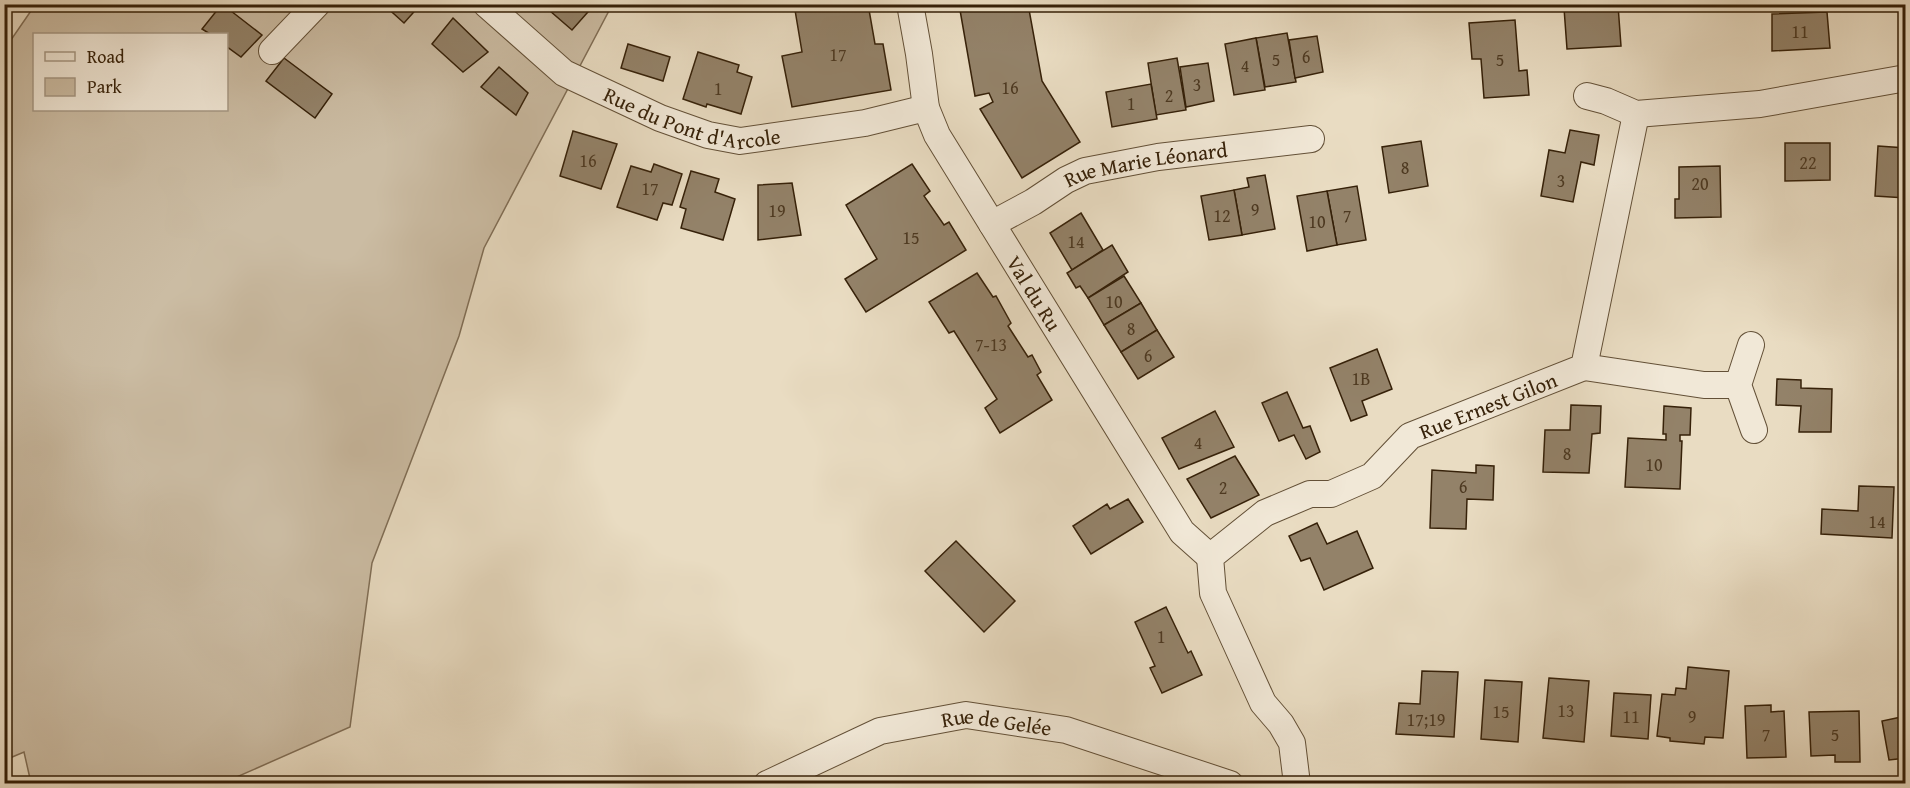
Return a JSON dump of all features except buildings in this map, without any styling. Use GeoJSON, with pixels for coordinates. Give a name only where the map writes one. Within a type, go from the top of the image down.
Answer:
{"type":"FeatureCollection","features":[{"type":"Feature","properties":{"kind":"street"},"geometry":{"type":"LineString","coordinates":[[272,51],[317,4]]}},
{"type":"Feature","properties":{"kind":"street","name":"Rue du Pont d'Arcole"},"geometry":{"type":"LineString","coordinates":[[486,4],[564,73],[660,118],[708,135],[740,141],[865,123],[926,108]]}},
{"type":"Feature","properties":{"kind":"street","name":"Val du Ru"},"geometry":{"type":"LineString","coordinates":[[910,4],[926,108],[938,135],[1182,532],[1210,557]]}},
{"type":"Feature","properties":{"kind":"street"},"geometry":{"type":"LineString","coordinates":[[1587,96],[1606,101],[1636,114],[1760,104],[1905,78]]}},
{"type":"Feature","properties":{"kind":"street","name":"Rue Ernest Gilon"},"geometry":{"type":"LineString","coordinates":[[1584,367],[1636,114]]}},
{"type":"Feature","properties":{"kind":"street","name":"Rue Marie Léonard"},"geometry":{"type":"LineString","coordinates":[[992,224],[1033,202],[1065,180],[1085,171],[1158,157],[1311,139]]}},
{"type":"Feature","properties":{"kind":"street"},"geometry":{"type":"LineString","coordinates":[[1751,345],[1738,385],[1754,430]]}},
{"type":"Feature","properties":{"kind":"street","name":"Rue Ernest Gilon"},"geometry":{"type":"LineString","coordinates":[[1210,557],[1265,513],[1310,494],[1331,494],[1372,476],[1410,436],[1584,367],[1704,386],[1738,385]]}},
{"type":"Feature","properties":{"kind":"street"},"geometry":{"type":"LineString","coordinates":[[1210,557],[1214,593],[1222,613],[1263,703],[1281,724],[1292,743],[1297,783]]}},
{"type":"Feature","properties":{"kind":"street","name":"Rue de Gelée"},"geometry":{"type":"LineString","coordinates":[[767,783],[880,731],[966,715],[1066,730],[1230,783]]}},
{"type":"Feature","properties":{"kind":"green space"},"geometry":{"type":"Polygon","coordinates":[[[35,5],[612,5],[484,248],[459,336],[372,563],[350,727],[223,783],[31,783],[24,752],[5,760],[4,50],[35,5]]]}}]}
